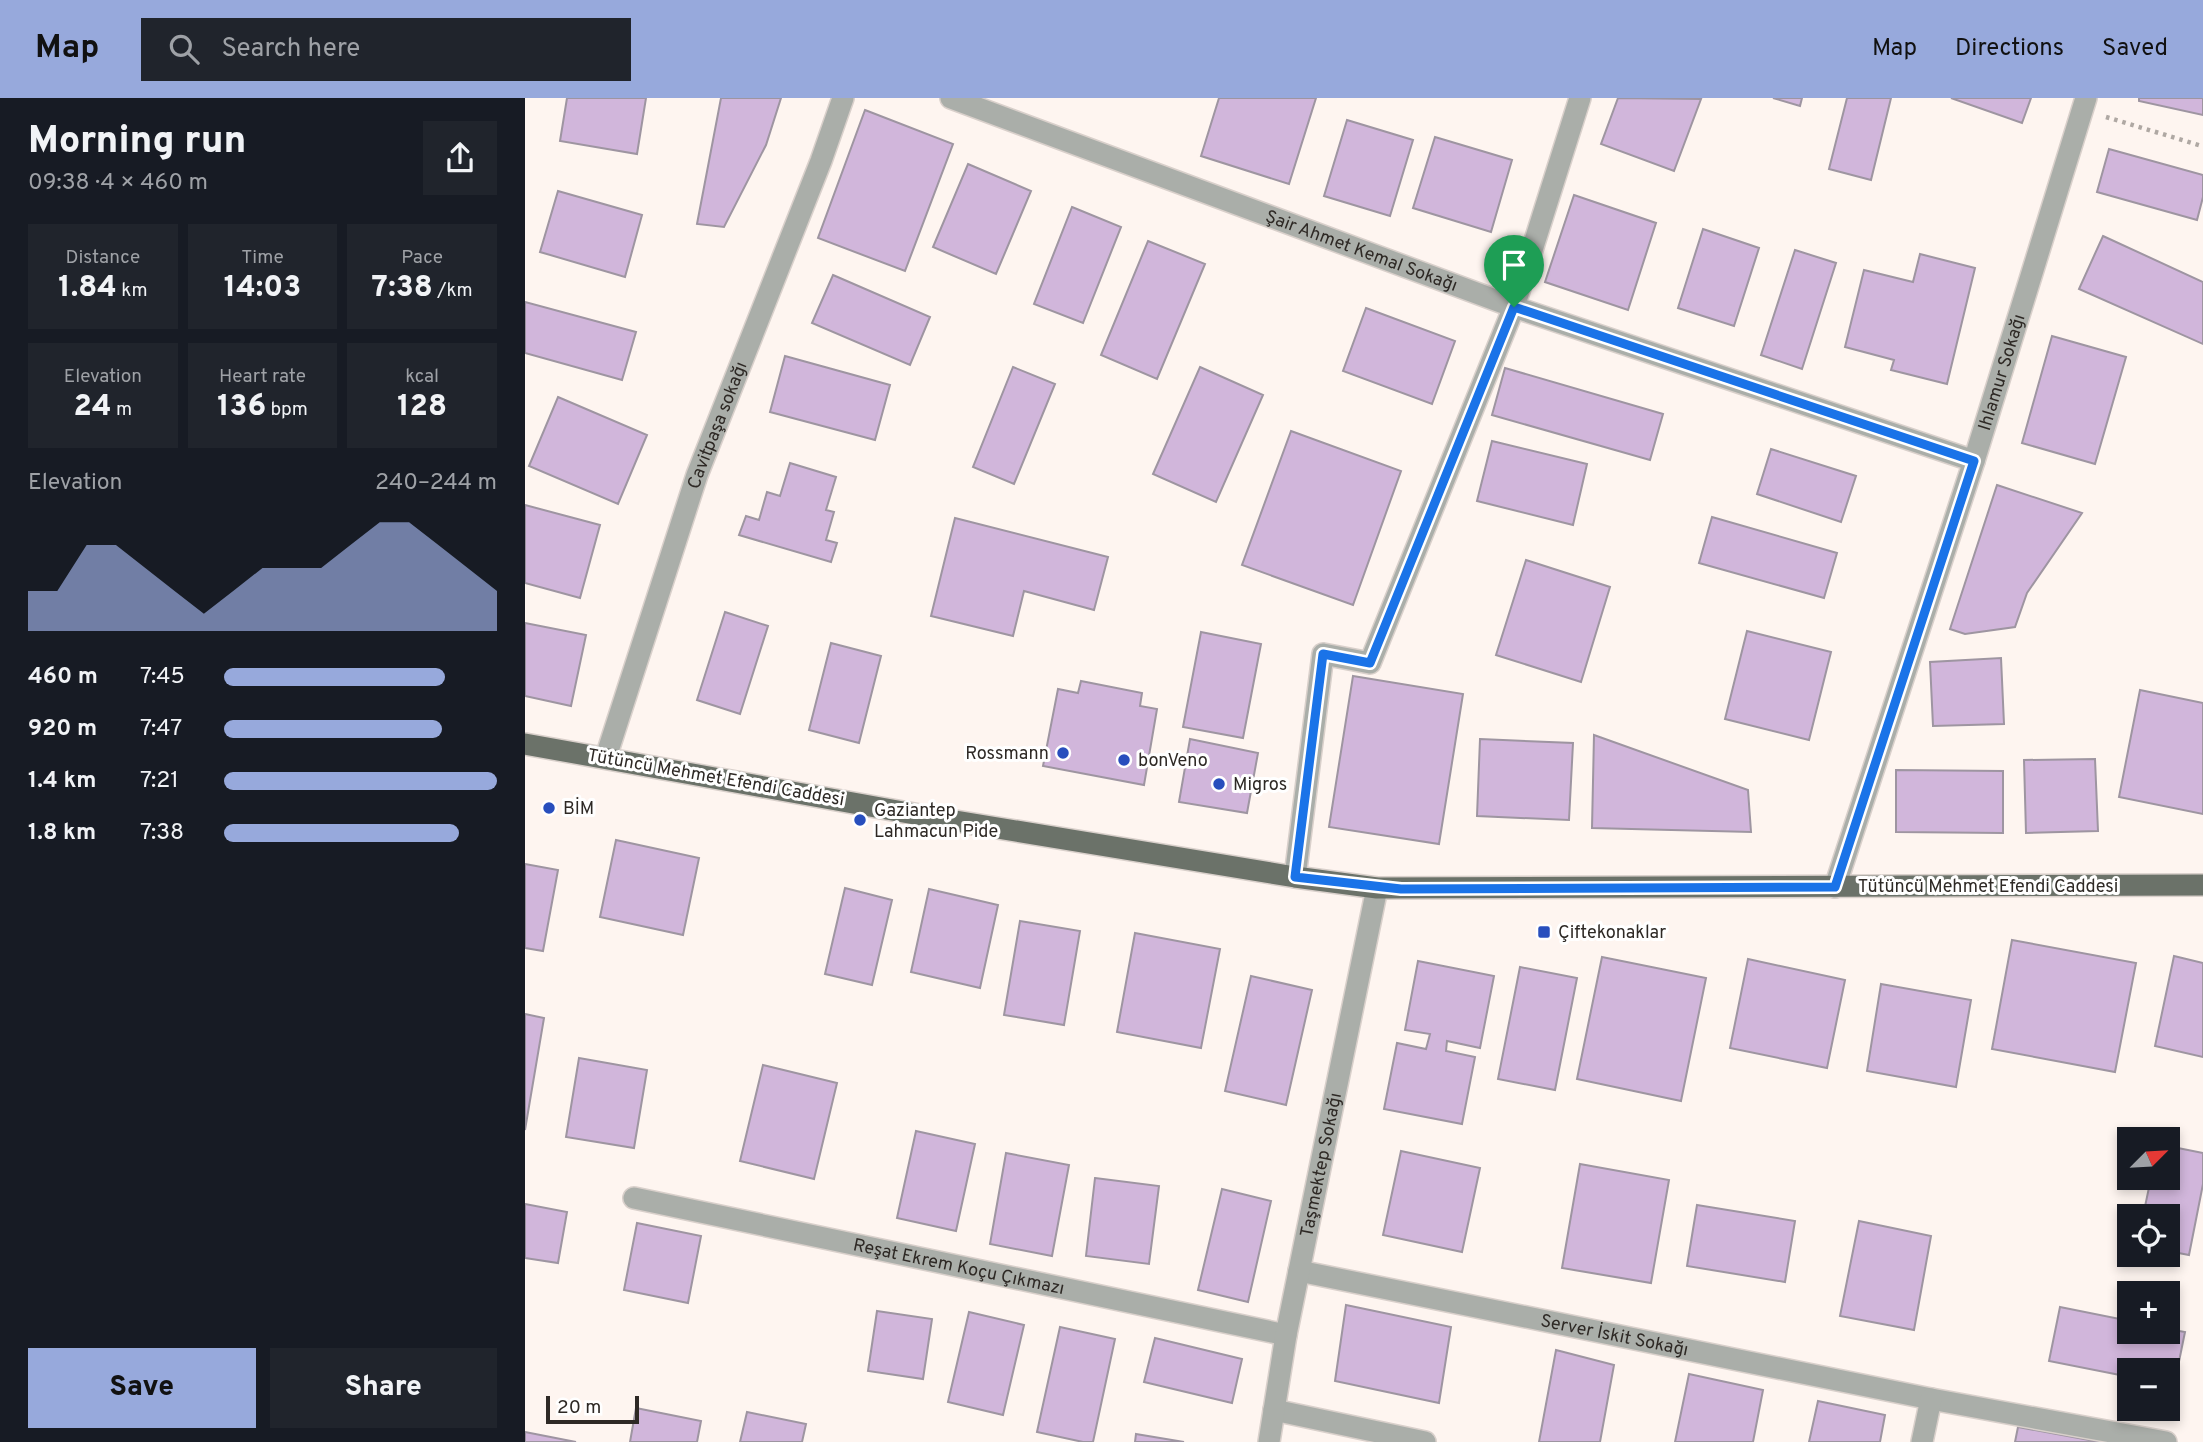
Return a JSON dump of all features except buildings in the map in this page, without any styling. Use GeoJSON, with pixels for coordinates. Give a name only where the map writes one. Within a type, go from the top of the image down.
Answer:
{"type":"FeatureCollection","features":[{"type":"Feature","properties":{"kind":"main road","name":"Tütüncü Mehmet Efendi Caddesi"},"geometry":{"type":"LineString","coordinates":[[525,744],[931,817],[1377,888],[2203,885]]}},
{"type":"Feature","properties":{"kind":"street","name":"Cavitpaşa sokağı"},"geometry":{"type":"LineString","coordinates":[[606,757],[697,475],[821,161],[843,98]]}},
{"type":"Feature","properties":{"kind":"street","name":"Şair Ahmet Kemal Sokağı"},"geometry":{"type":"LineString","coordinates":[[951,98],[1514,307],[1974,461]]}},
{"type":"Feature","properties":{"kind":"street"},"geometry":{"type":"LineString","coordinates":[[1295,877],[1323,654],[1370,663],[1514,307],[1580,98]]}},
{"type":"Feature","properties":{"kind":"street","name":"Ihlamur Sokağı"},"geometry":{"type":"LineString","coordinates":[[1835,887],[1974,461],[2084,104]]}},
{"type":"Feature","properties":{"kind":"street","name":"Taşmektep Sokağı"},"geometry":{"type":"LineString","coordinates":[[1269,1442],[1286,1335],[1377,888]]}},
{"type":"Feature","properties":{"kind":"street","name":"Reşat Ekrem Koçu Çıkmazı"},"geometry":{"type":"LineString","coordinates":[[634,1198],[1286,1335]]}},
{"type":"Feature","properties":{"kind":"street","name":"Server İskit Sokağı"},"geometry":{"type":"LineString","coordinates":[[1299,1271],[1931,1399],[2167,1442]]}},
{"type":"Feature","properties":{"kind":"street"},"geometry":{"type":"LineString","coordinates":[[1922,1442],[1931,1399]]}},
{"type":"Feature","properties":{"kind":"street"},"geometry":{"type":"LineString","coordinates":[[1274,1410],[1425,1442]]}},
{"type":"Feature","properties":{"kind":"path"},"geometry":{"type":"LineString","coordinates":[[2084,104],[2202,146]]}},
{"type":"Feature","properties":{"kind":"place","name":"Rossmann"},"geometry":{"type":"Point","coordinates":[1063,753]}},
{"type":"Feature","properties":{"kind":"place","name":"bonVeno"},"geometry":{"type":"Point","coordinates":[1124,760]}},
{"type":"Feature","properties":{"kind":"place","name":"Migros"},"geometry":{"type":"Point","coordinates":[1219,784]}},
{"type":"Feature","properties":{"kind":"place","name":"BİM"},"geometry":{"type":"Point","coordinates":[549,808]}},
{"type":"Feature","properties":{"kind":"place","name":"Gaziantep Lahmacun Pide"},"geometry":{"type":"Point","coordinates":[860,820]}},
{"type":"Feature","properties":{"kind":"place","name":"Çiftekonaklar"},"geometry":{"type":"Point","coordinates":[1544,932]}},
{"type":"Feature","properties":{"kind":"route"},"geometry":{"type":"LineString","coordinates":[[1514,307],[1974,461],[1835,887],[1401,889],[1295,877],[1323,654],[1370,663],[1514,307]]}}]}
